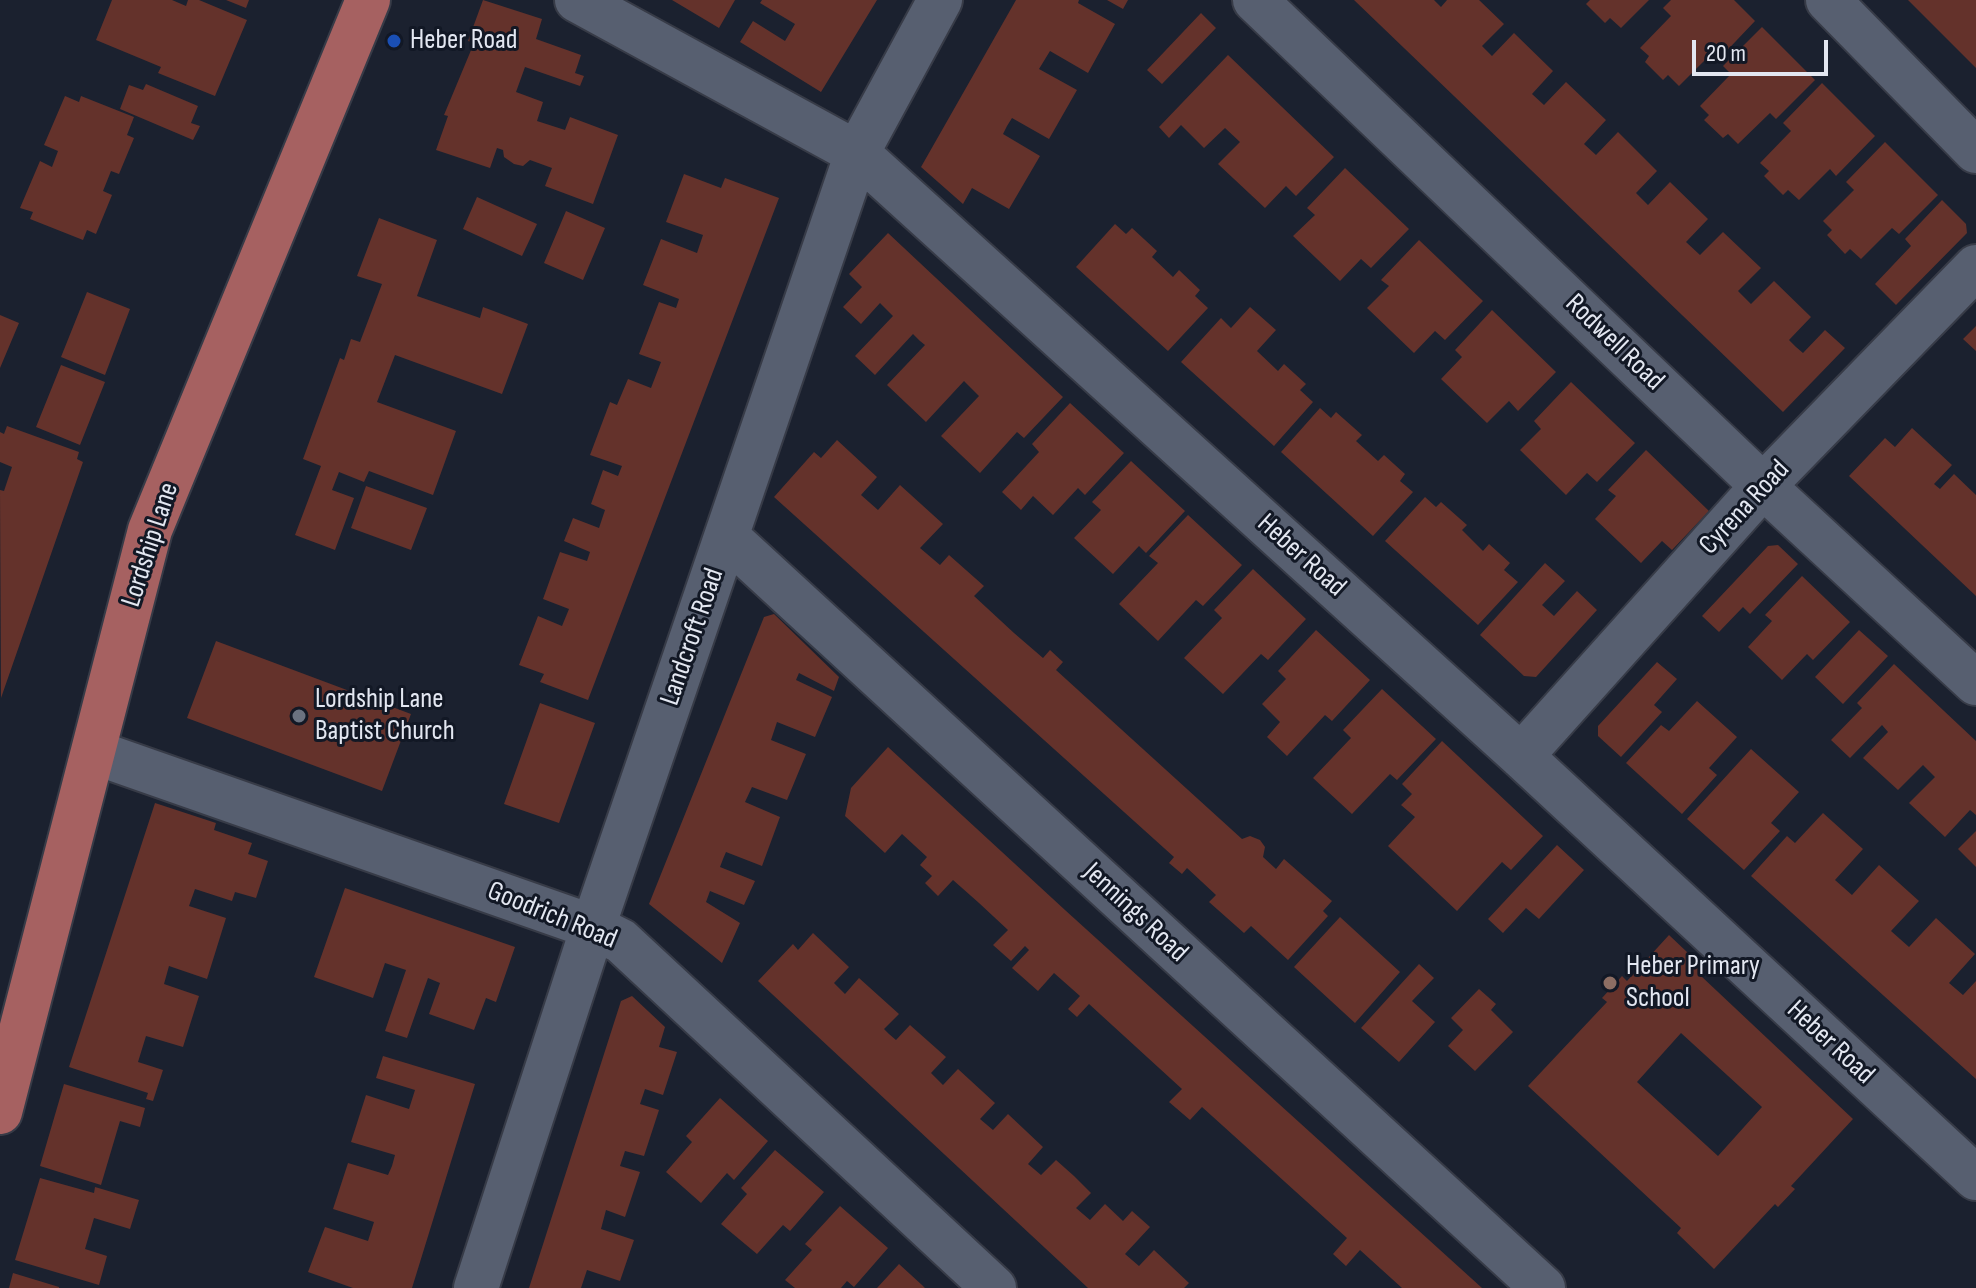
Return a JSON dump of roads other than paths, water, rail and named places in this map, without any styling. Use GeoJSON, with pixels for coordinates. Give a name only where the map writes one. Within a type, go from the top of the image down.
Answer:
{"type":"FeatureCollection","features":[{"type":"Feature","properties":{"kind":"main road","name":"Lordship Lane"},"geometry":{"type":"LineString","coordinates":[[0,1112],[8,1047],[94,752],[150,530],[368,0]]}},
{"type":"Feature","properties":{"kind":"street","name":"Landcroft Road"},"geometry":{"type":"LineString","coordinates":[[476,1288],[593,927],[857,153],[940,0]]}},
{"type":"Feature","properties":{"kind":"street","name":"Rodwell Road"},"geometry":{"type":"LineString","coordinates":[[1255,0],[1763,486],[1976,683]]}},
{"type":"Feature","properties":{"kind":"street"},"geometry":{"type":"LineString","coordinates":[[1828,0],[1976,151]]}},
{"type":"Feature","properties":{"kind":"street","name":"Heber Road"},"geometry":{"type":"LineString","coordinates":[[580,1],[857,153],[1521,756],[1976,1178]]}},
{"type":"Feature","properties":{"kind":"street","name":"Cyrena Road"},"geometry":{"type":"LineString","coordinates":[[1521,756],[1763,486],[1976,267]]}},
{"type":"Feature","properties":{"kind":"street","name":"Jennings Road"},"geometry":{"type":"LineString","coordinates":[[727,537],[1543,1288]]}},
{"type":"Feature","properties":{"kind":"street","name":"Goodrich Road"},"geometry":{"type":"LineString","coordinates":[[94,752],[593,927],[621,941],[994,1288]]}},
{"type":"Feature","properties":{"kind":"place","name":"Heber Road"},"geometry":{"type":"Point","coordinates":[394,41]}},
{"type":"Feature","properties":{"kind":"place","name":"Lordship Lane Baptist Church"},"geometry":{"type":"Point","coordinates":[299,716]}},
{"type":"Feature","properties":{"kind":"place","name":"Heber Primary School"},"geometry":{"type":"Point","coordinates":[1610,983]}}]}
